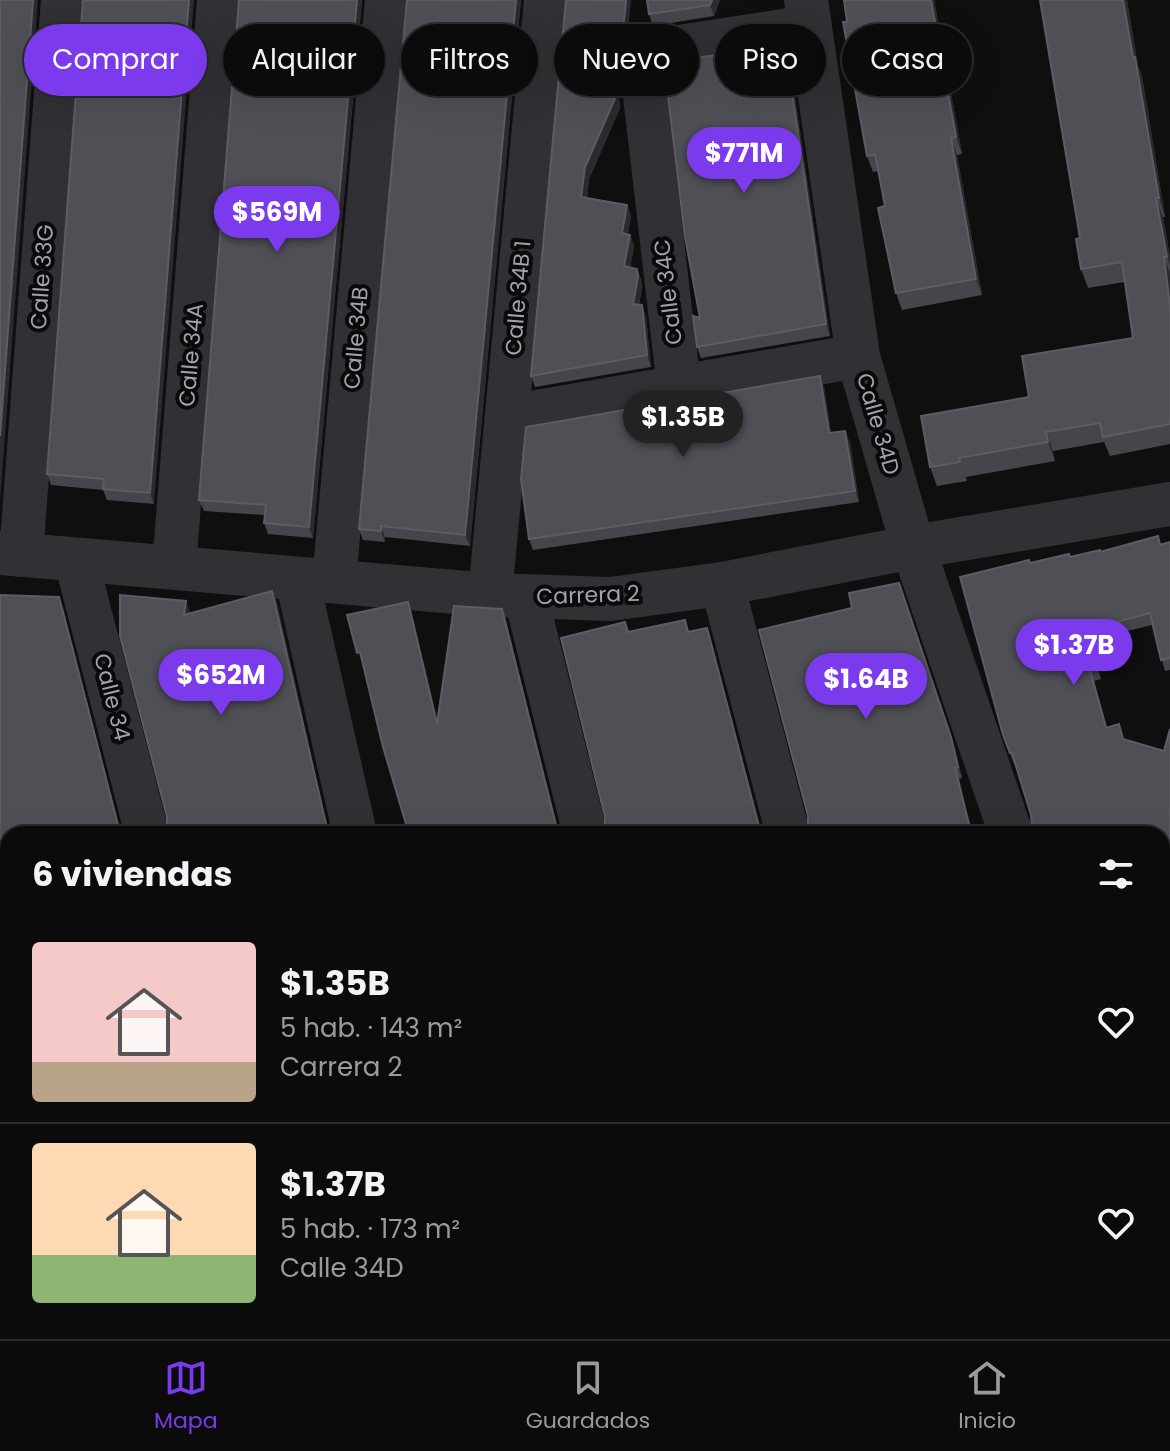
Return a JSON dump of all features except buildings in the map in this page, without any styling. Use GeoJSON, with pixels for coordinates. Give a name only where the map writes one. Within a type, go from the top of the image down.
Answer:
{"type":"FeatureCollection","features":[{"type":"Feature","properties":{"kind":"street","name":"Calle 33G"},"geometry":{"type":"LineString","coordinates":[[10,554],[63,0]]}},
{"type":"Feature","properties":{"kind":"street","name":"Calle 34A"},"geometry":{"type":"LineString","coordinates":[[174,567],[219,0]]}},
{"type":"Feature","properties":{"kind":"street","name":"Calle 34B"},"geometry":{"type":"LineString","coordinates":[[354,826],[315,580],[387,0]]}},
{"type":"Feature","properties":{"kind":"street","name":"Calle 34B 1"},"geometry":{"type":"LineString","coordinates":[[546,0],[508,417],[508,596],[582,826]]}},
{"type":"Feature","properties":{"kind":"street","name":"Calle 34C"},"geometry":{"type":"LineString","coordinates":[[679,387],[640,53],[808,14]]}},
{"type":"Feature","properties":{"kind":"street","name":"Calle 34D"},"geometry":{"type":"LineString","coordinates":[[808,14],[858,356],[913,547],[1008,826]]}},
{"type":"Feature","properties":{"kind":"street"},"geometry":{"type":"LineString","coordinates":[[508,417],[858,356]]}},
{"type":"Feature","properties":{"kind":"street","name":"Carrera 2"},"geometry":{"type":"LineString","coordinates":[[10,554],[508,596],[610,599],[722,584],[913,547],[1170,504]]}},
{"type":"Feature","properties":{"kind":"street","name":"Calle 34"},"geometry":{"type":"LineString","coordinates":[[76,560],[145,826]]}},
{"type":"Feature","properties":{"kind":"street"},"geometry":{"type":"LineString","coordinates":[[722,584],[786,826]]}}]}
